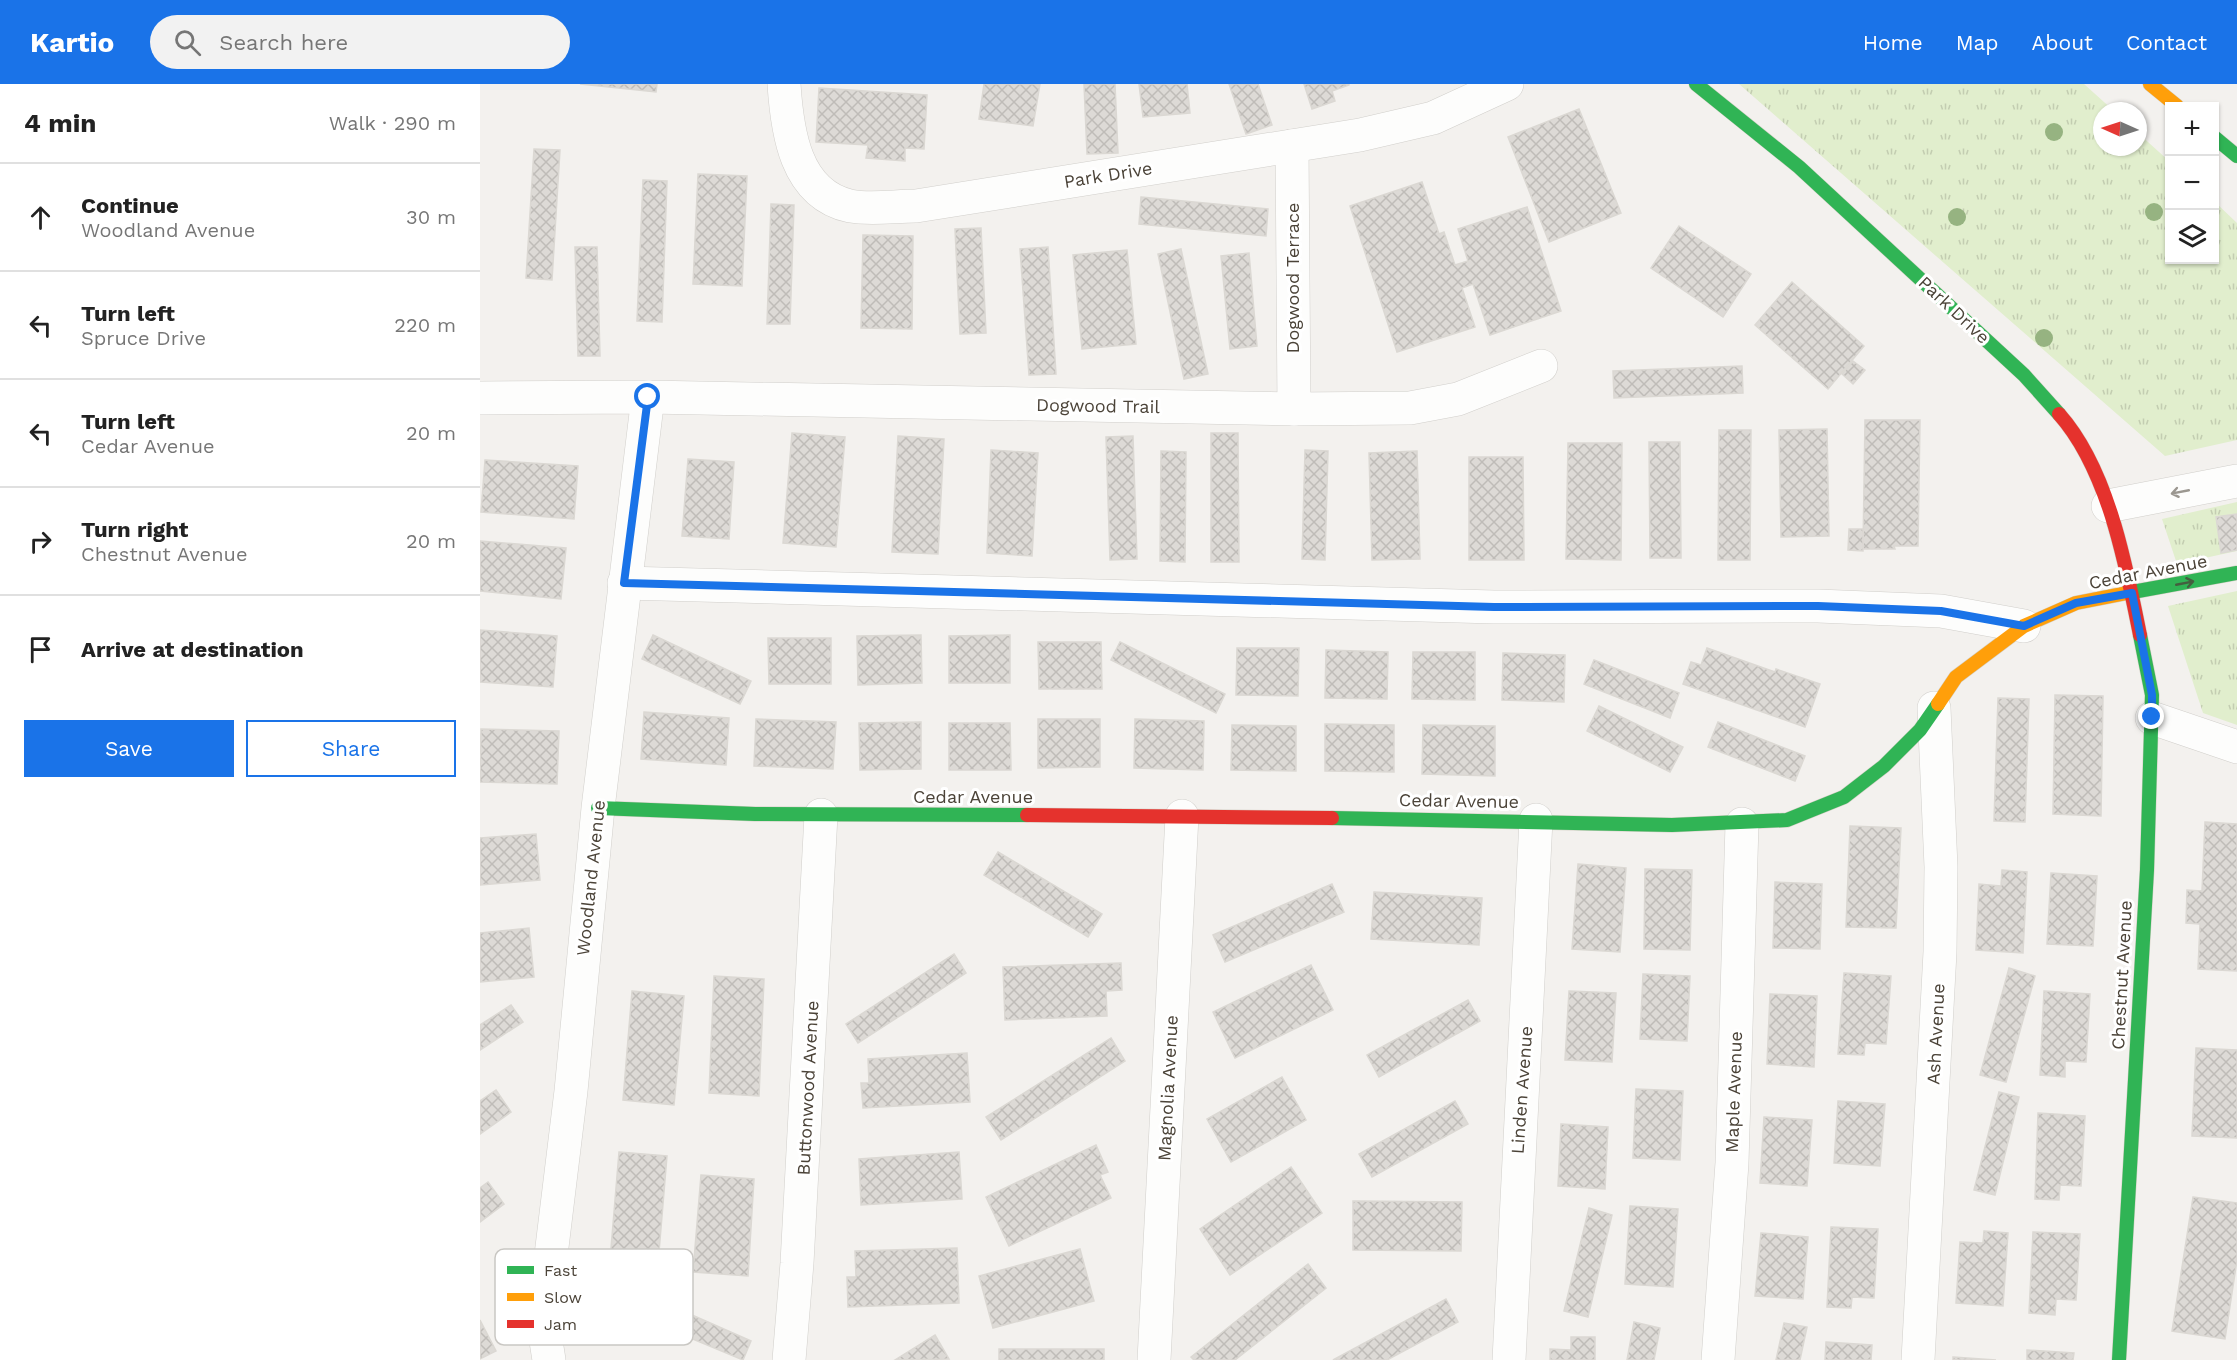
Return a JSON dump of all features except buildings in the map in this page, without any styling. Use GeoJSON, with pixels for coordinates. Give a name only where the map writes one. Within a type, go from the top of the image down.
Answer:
{"type":"FeatureCollection","features":[{"type":"Feature","properties":{"kind":"street","name":"Park Drive"},"geometry":{"type":"LineString","coordinates":[[784,84],[791,136],[800,168],[818,191],[850,206],[916,206],[1360,135],[1433,118],[1507,84]]}},
{"type":"Feature","properties":{"kind":"street","name":"Park Drive"},"geometry":{"type":"LineString","coordinates":[[1696,84],[1799,167],[2024,375],[2067,423],[2086,454],[2108,506],[2132,593]]}},
{"type":"Feature","properties":{"kind":"street"},"geometry":{"type":"LineString","coordinates":[[2150,84],[2172,102]]}},
{"type":"Feature","properties":{"kind":"street"},"geometry":{"type":"LineString","coordinates":[[2219,141],[2237,156]]}},
{"type":"Feature","properties":{"kind":"street","name":"Dogwood Terrace"},"geometry":{"type":"LineString","coordinates":[[1292,146],[1294,409]]}},
{"type":"Feature","properties":{"kind":"street","name":"Dogwood Trail"},"geometry":{"type":"LineString","coordinates":[[480,398],[648,397],[1294,409],[1410,408],[1458,399],[1540,366]]}},
{"type":"Feature","properties":{"kind":"street","name":"Woodland Avenue"},"geometry":{"type":"LineString","coordinates":[[552,1249],[571,1091],[598,808],[648,397]]}},
{"type":"Feature","properties":{"kind":"street"},"geometry":{"type":"LineString","coordinates":[[2108,506],[2237,481]]}},
{"type":"Feature","properties":{"kind":"street","name":"Cedar Avenue"},"geometry":{"type":"LineString","coordinates":[[598,808],[821,815],[1536,820],[1672,825],[1742,824],[1787,820],[1844,797],[1884,766],[1920,730],[1956,677],[1978,658],[2024,626],[2076,603],[2237,573]]}},
{"type":"Feature","properties":{"kind":"street"},"geometry":{"type":"LineString","coordinates":[[624,583],[1494,607],[1828,606],[1941,611],[2024,626]]}},
{"type":"Feature","properties":{"kind":"street","name":"Chestnut Avenue"},"geometry":{"type":"LineString","coordinates":[[2119,1360],[2147,870],[2152,717],[2152,695],[2132,593]]}},
{"type":"Feature","properties":{"kind":"street","name":"Ash Avenue"},"geometry":{"type":"LineString","coordinates":[[1918,1360],[1940,951],[1941,867],[1934,708]]}},
{"type":"Feature","properties":{"kind":"street"},"geometry":{"type":"LineString","coordinates":[[2152,717],[2237,747]]}},
{"type":"Feature","properties":{"kind":"street","name":"Buttonwood Avenue"},"geometry":{"type":"LineString","coordinates":[[789,1360],[799,1227],[821,815]]}},
{"type":"Feature","properties":{"kind":"street","name":"Magnolia Avenue"},"geometry":{"type":"LineString","coordinates":[[1154,1360],[1182,816]]}},
{"type":"Feature","properties":{"kind":"street","name":"Linden Avenue"},"geometry":{"type":"LineString","coordinates":[[1509,1360],[1536,820]]}},
{"type":"Feature","properties":{"kind":"street","name":"Maple Avenue"},"geometry":{"type":"LineString","coordinates":[[1718,1360],[1732,1163],[1742,824]]}},
{"type":"Feature","properties":{"kind":"street","name":"Woodland Avenue"},"geometry":{"type":"LineString","coordinates":[[547,1345],[549,1360]]}},
{"type":"Feature","properties":{"kind":"green space"},"geometry":{"type":"Polygon","coordinates":[[[1739,84],[2084,84],[2104,102],[2093,102],[2093,156],[2147,156],[2147,141],[2165,157],[2165,264],[2219,264],[2219,206],[2237,223],[2237,440],[2165,456],[1739,84]]]}},
{"type":"Feature","properties":{"kind":"green space"},"geometry":{"type":"Polygon","coordinates":[[[2237,502],[2237,551],[2177,564],[2162,519],[2237,502]]]}},
{"type":"Feature","properties":{"kind":"green space"},"geometry":{"type":"Polygon","coordinates":[[[2237,591],[2237,725],[2203,713],[2168,606],[2237,591]]]}},
{"type":"Feature","properties":{"kind":"traffic: fast"},"geometry":{"type":"LineString","coordinates":[[1696,84],[1799,167],[2024,375],[2059,414]]}},
{"type":"Feature","properties":{"kind":"traffic: fast"},"geometry":{"type":"LineString","coordinates":[[2219,141],[2237,156]]}},
{"type":"Feature","properties":{"kind":"traffic: fast"},"geometry":{"type":"LineString","coordinates":[[2127,593],[2237,573]]}},
{"type":"Feature","properties":{"kind":"traffic: fast"},"geometry":{"type":"LineString","coordinates":[[2119,1360],[2147,870],[2152,695],[2140,635]]}},
{"type":"Feature","properties":{"kind":"traffic: fast"},"geometry":{"type":"LineString","coordinates":[[1332,818],[1672,825],[1787,820],[1844,797],[1884,766],[1920,730],[1938,704]]}},
{"type":"Feature","properties":{"kind":"traffic: fast"},"geometry":{"type":"LineString","coordinates":[[598,808],[755,814],[1027,815]]}},
{"type":"Feature","properties":{"kind":"traffic: slow"},"geometry":{"type":"LineString","coordinates":[[2150,84],[2172,102]]}},
{"type":"Feature","properties":{"kind":"traffic: slow"},"geometry":{"type":"LineString","coordinates":[[1938,704],[1956,677],[2024,626],[2076,603],[2127,593]]}},
{"type":"Feature","properties":{"kind":"traffic: jam"},"geometry":{"type":"LineString","coordinates":[[2059,414],[2076,436],[2090,462],[2113,519],[2140,635]]}},
{"type":"Feature","properties":{"kind":"traffic: jam"},"geometry":{"type":"LineString","coordinates":[[1027,815],[1332,818]]}},
{"type":"Feature","properties":{"kind":"route"},"geometry":{"type":"LineString","coordinates":[[648,397],[624,583],[1494,607],[1818,606],[1941,611],[2024,626],[2076,603],[2132,593],[2152,695],[2152,717]]}}]}
